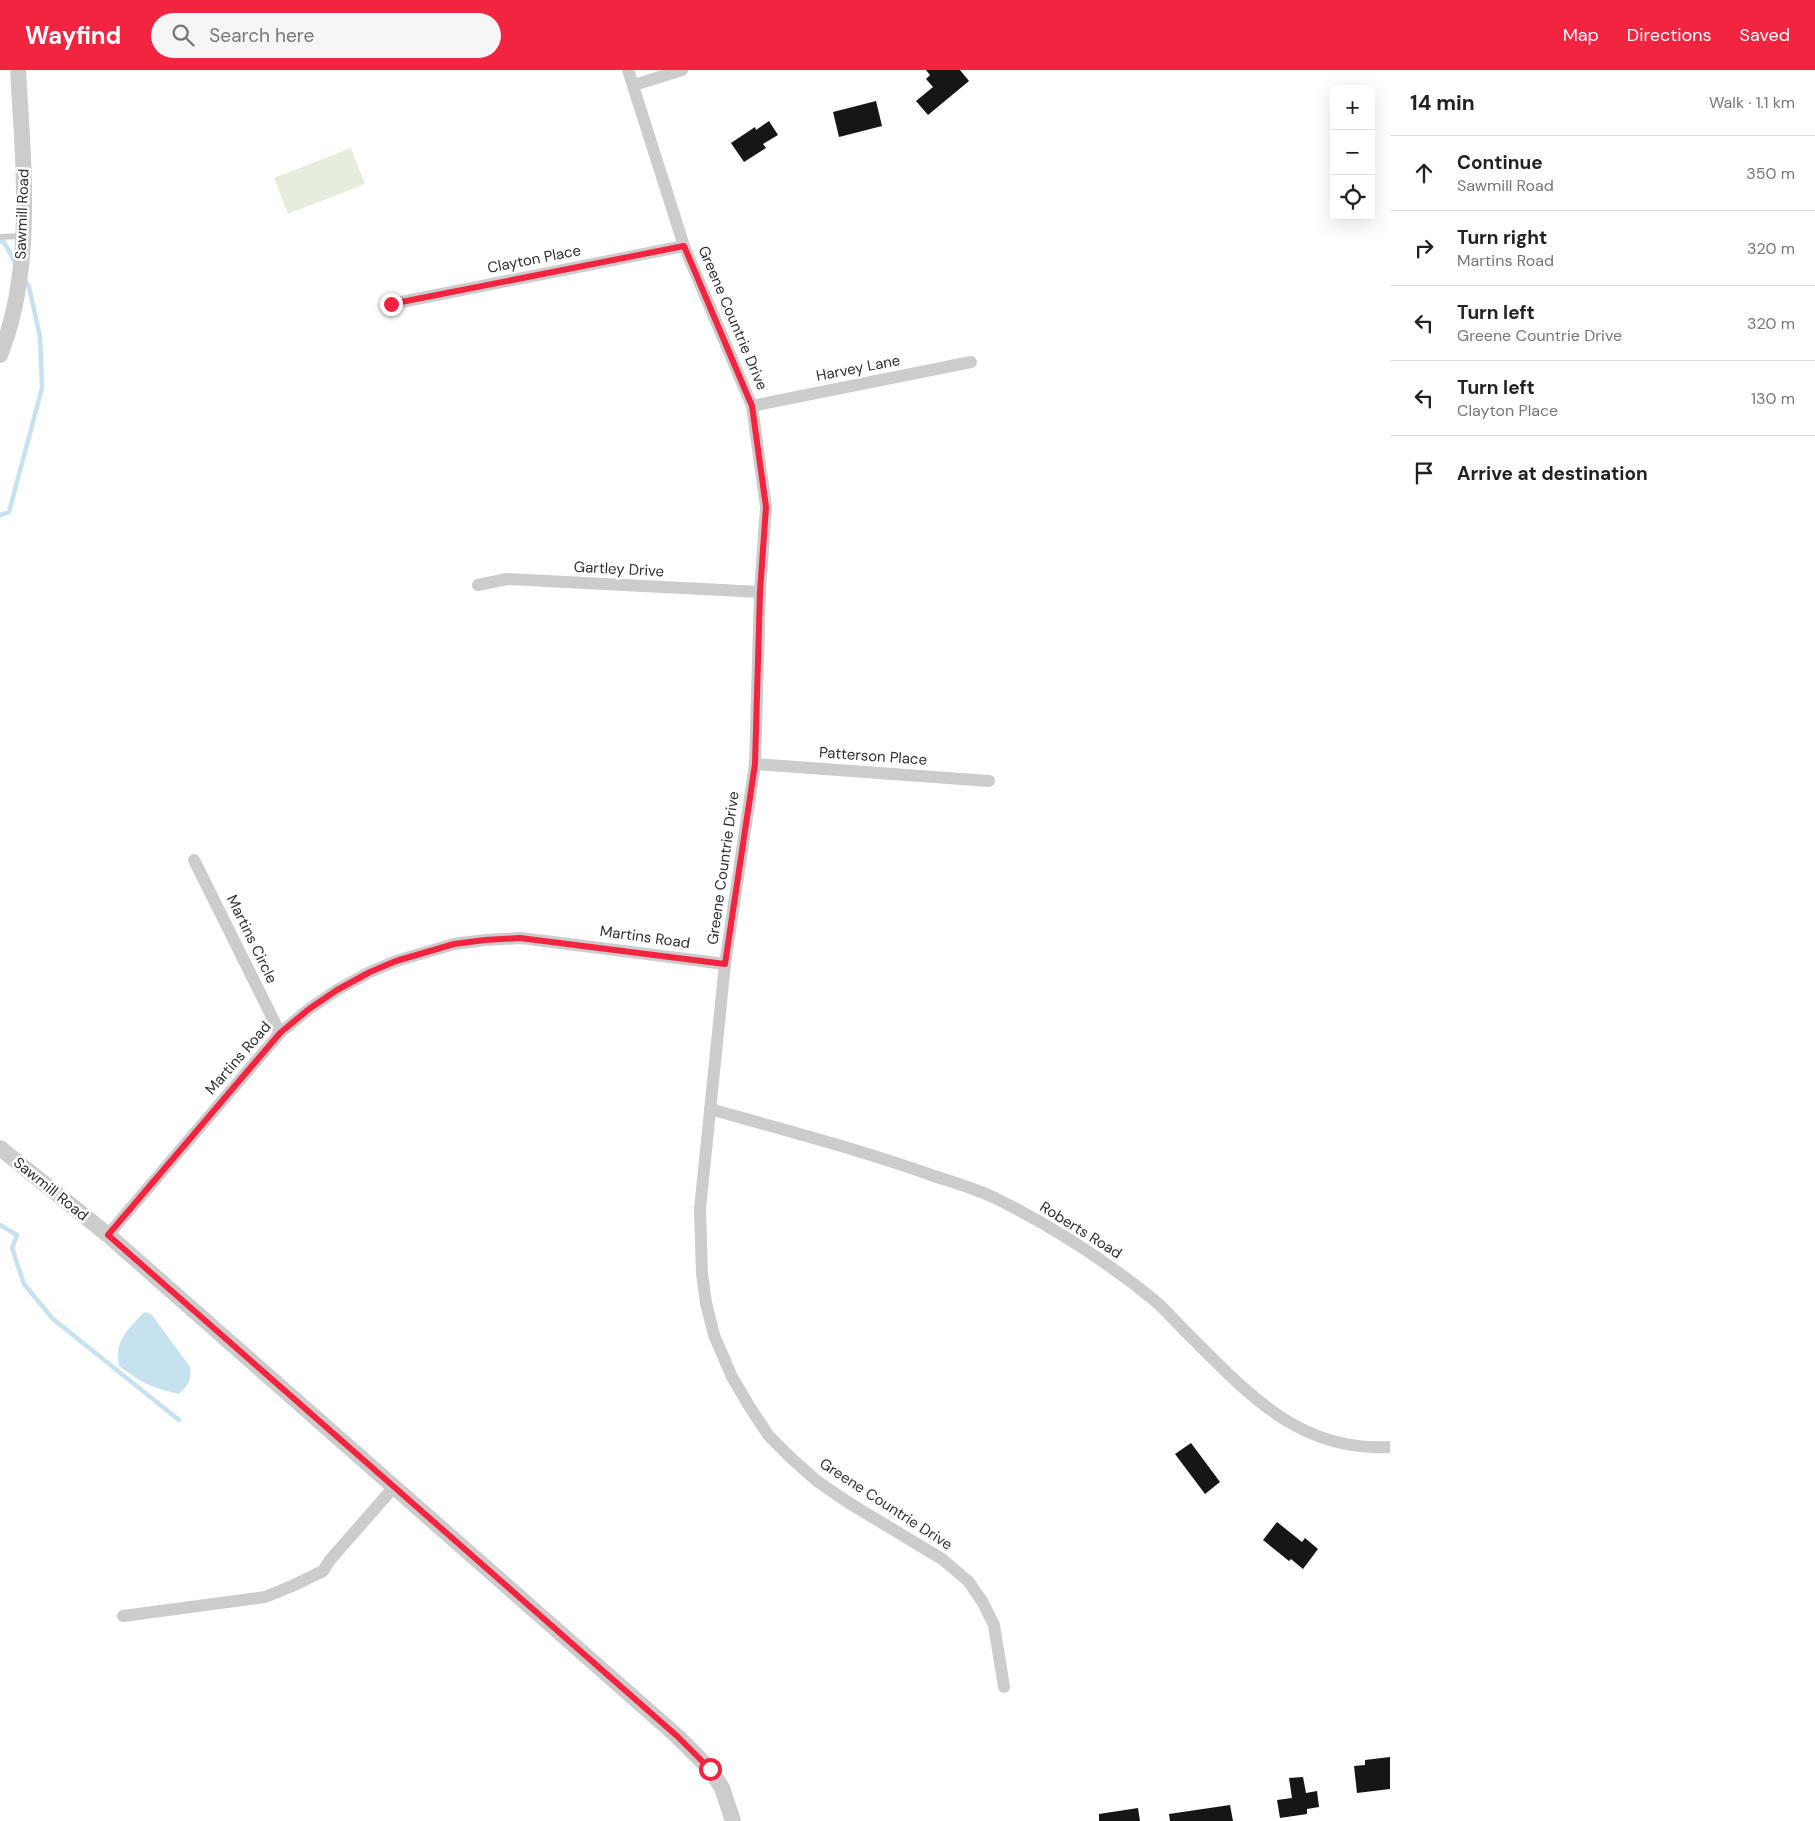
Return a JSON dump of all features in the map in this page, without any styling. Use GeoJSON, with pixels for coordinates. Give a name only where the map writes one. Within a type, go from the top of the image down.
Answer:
{"type":"FeatureCollection","features":[{"type":"Feature","properties":{"kind":"street","name":"Sawmill Road"},"geometry":{"type":"LineString","coordinates":[[0,355],[18,291],[23,235],[25,200],[18,70]]}},
{"type":"Feature","properties":{"kind":"street","name":"Greene Countrie Drive"},"geometry":{"type":"LineString","coordinates":[[628,70],[684,246],[752,406],[766,507],[760,592],[755,764],[725,964],[700,1209],[702,1274],[706,1303],[714,1335],[732,1377],[770,1436],[797,1464],[817,1481],[849,1503],[942,1559],[968,1581],[982,1601],[994,1625],[1004,1687]]}},
{"type":"Feature","properties":{"kind":"street"},"geometry":{"type":"LineString","coordinates":[[634,85],[682,70]]}},
{"type":"Feature","properties":{"kind":"street","name":"Clayton Place"},"geometry":{"type":"LineString","coordinates":[[391,304],[684,246]]}},
{"type":"Feature","properties":{"kind":"street","name":"Harvey Lane"},"geometry":{"type":"LineString","coordinates":[[752,406],[971,362]]}},
{"type":"Feature","properties":{"kind":"street","name":"Gartley Drive"},"geometry":{"type":"LineString","coordinates":[[478,585],[507,579],[760,592]]}},
{"type":"Feature","properties":{"kind":"street","name":"Patterson Place"},"geometry":{"type":"LineString","coordinates":[[755,764],[989,781]]}},
{"type":"Feature","properties":{"kind":"street","name":"Martins Circle"},"geometry":{"type":"LineString","coordinates":[[194,860],[280,1033]]}},
{"type":"Feature","properties":{"kind":"street","name":"Martins Road"},"geometry":{"type":"LineString","coordinates":[[108,1235],[280,1033],[309,1009],[337,990],[370,972],[396,961],[454,944],[520,938],[725,964]]}},
{"type":"Feature","properties":{"kind":"street","name":"Roberts Road"},"geometry":{"type":"LineString","coordinates":[[710,1109],[877,1156],[996,1198],[1064,1236],[1103,1262],[1155,1301],[1247,1392],[1267,1409],[1306,1432],[1324,1439],[1367,1449],[1390,1448]]}},
{"type":"Feature","properties":{"kind":"street","name":"Sawmill Road"},"geometry":{"type":"LineString","coordinates":[[0,1148],[108,1235],[693,1752],[710,1769],[722,1788],[733,1821]]}},
{"type":"Feature","properties":{"kind":"street"},"geometry":{"type":"LineString","coordinates":[[123,1616],[265,1597],[292,1586],[322,1571],[394,1487]]}},
{"type":"Feature","properties":{"kind":"lane"},"geometry":{"type":"LineString","coordinates":[[0,237],[23,235]]}},
{"type":"Feature","properties":{"kind":"green space"},"geometry":{"type":"Polygon","coordinates":[[[351,148],[365,184],[288,214],[274,178],[351,148]]]}},
{"type":"Feature","properties":{"kind":"water"},"geometry":{"type":"Polygon","coordinates":[[[146,1312],[152,1315],[190,1367],[189,1382],[179,1394],[147,1384],[119,1366],[118,1350],[123,1337],[143,1313],[146,1312]]]}},
{"type":"Feature","properties":{"kind":"building"},"geometry":{"type":"Polygon","coordinates":[[[926,70],[960,70],[969,81],[928,115],[916,101],[933,87],[926,79],[930,75],[926,70]]]}},
{"type":"Feature","properties":{"kind":"building"},"geometry":{"type":"Polygon","coordinates":[[[876,101],[882,126],[839,137],[833,112],[876,101]]]}},
{"type":"Feature","properties":{"kind":"building"},"geometry":{"type":"Polygon","coordinates":[[[769,121],[778,135],[763,144],[766,148],[744,162],[731,143],[755,127],[756,130],[769,121]]]}},
{"type":"Feature","properties":{"kind":"building"},"geometry":{"type":"Polygon","coordinates":[[[1191,1443],[1220,1482],[1205,1494],[1175,1454],[1191,1443]]]}},
{"type":"Feature","properties":{"kind":"building"},"geometry":{"type":"Polygon","coordinates":[[[1277,1522],[1302,1542],[1305,1538],[1318,1549],[1303,1569],[1291,1559],[1289,1561],[1263,1540],[1277,1522]]]}},
{"type":"Feature","properties":{"kind":"building"},"geometry":{"type":"Polygon","coordinates":[[[1390,1757],[1390,1789],[1357,1793],[1354,1766],[1365,1765],[1365,1760],[1390,1757]]]}},
{"type":"Feature","properties":{"kind":"building"},"geometry":{"type":"Polygon","coordinates":[[[1303,1777],[1306,1793],[1317,1791],[1319,1807],[1307,1809],[1307,1814],[1280,1818],[1277,1800],[1292,1798],[1289,1778],[1303,1777]]]}},
{"type":"Feature","properties":{"kind":"building"},"geometry":{"type":"Polygon","coordinates":[[[1230,1805],[1233,1821],[1170,1821],[1169,1814],[1230,1805]]]}},
{"type":"Feature","properties":{"kind":"building"},"geometry":{"type":"Polygon","coordinates":[[[1138,1808],[1140,1821],[1099,1821],[1099,1814],[1138,1808]]]}},
{"type":"Feature","properties":{"kind":"waterway"},"geometry":{"type":"LineString","coordinates":[[0,242],[4,242],[16,264]]}},
{"type":"Feature","properties":{"kind":"waterway"},"geometry":{"type":"LineString","coordinates":[[0,515],[9,512],[42,388],[40,337],[29,287],[24,279]]}},
{"type":"Feature","properties":{"kind":"waterway"},"geometry":{"type":"LineString","coordinates":[[0,1225],[17,1235],[12,1248],[24,1284],[53,1319],[179,1420]]}},
{"type":"Feature","properties":{"kind":"route"},"geometry":{"type":"LineString","coordinates":[[391,304],[684,246],[752,406],[766,507],[760,592],[755,764],[725,964],[520,938],[454,944],[396,961],[370,972],[337,990],[309,1009],[280,1033],[108,1235],[677,1736],[710,1769]]}}]}
